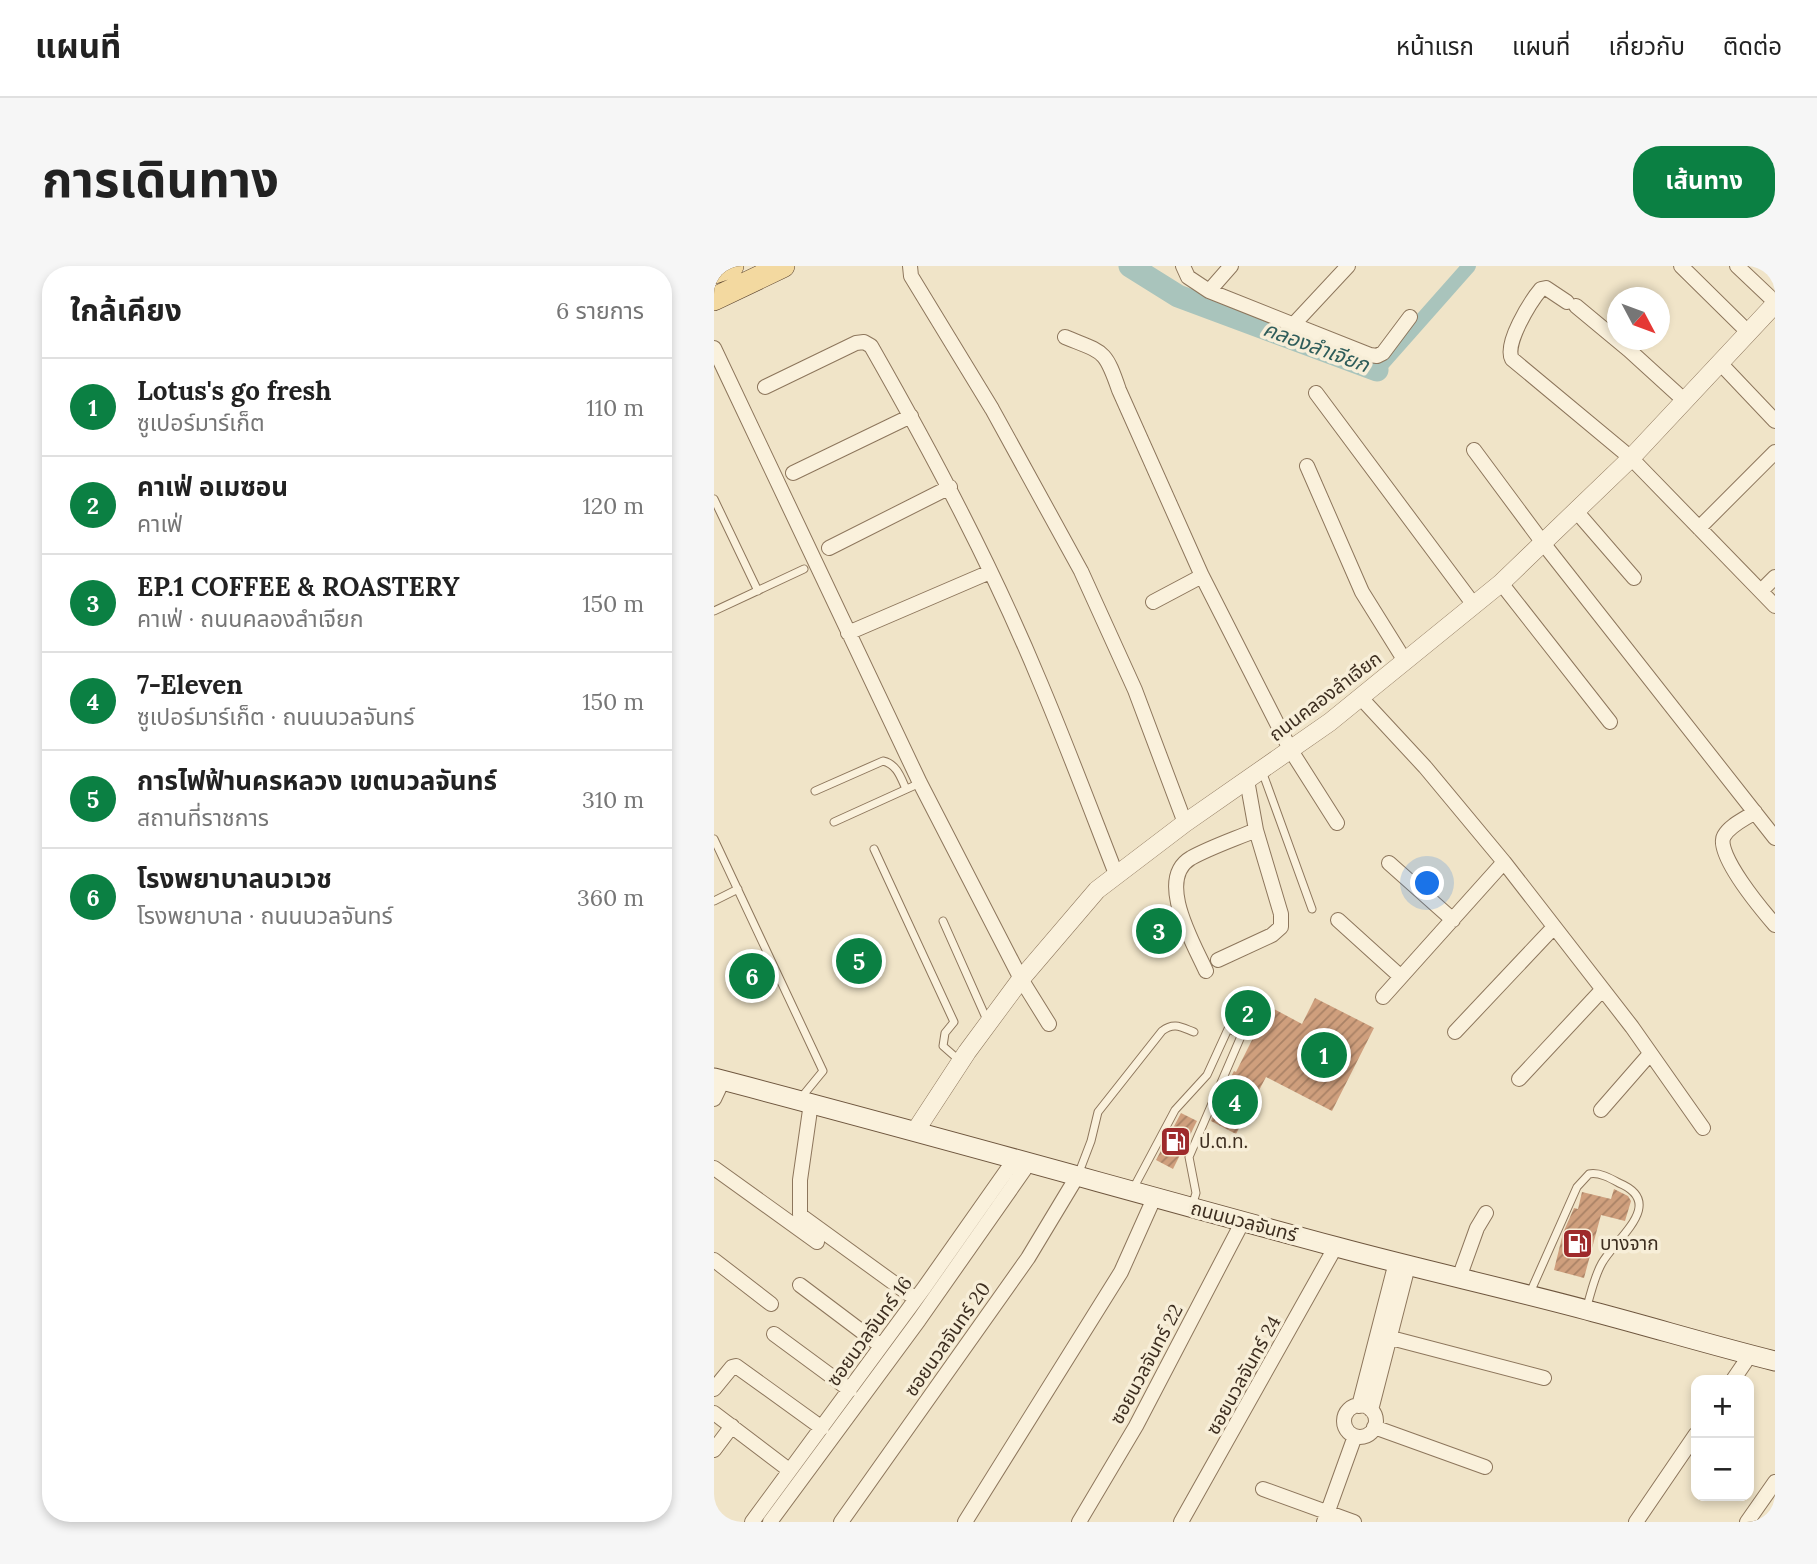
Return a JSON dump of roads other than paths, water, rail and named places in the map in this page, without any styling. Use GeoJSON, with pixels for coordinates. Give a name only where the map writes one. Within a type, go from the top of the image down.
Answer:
{"type":"FeatureCollection","features":[{"type":"Feature","properties":{"kind":"main road"},"geometry":{"type":"LineString","coordinates":[[714,272],[732,266]]}},
{"type":"Feature","properties":{"kind":"main road"},"geometry":{"type":"LineString","coordinates":[[714,299],[783,266]]}},
{"type":"Feature","properties":{"kind":"main road","name":"ถนนนวลจันทร์"},"geometry":{"type":"LineString","coordinates":[[719,1079],[916,1130],[1336,1247],[1775,1361]]}},
{"type":"Feature","properties":{"kind":"street"},"geometry":{"type":"LineString","coordinates":[[910,266],[911,276],[992,409],[1081,571],[1135,690],[1185,823]]}},
{"type":"Feature","properties":{"kind":"street"},"geometry":{"type":"LineString","coordinates":[[1183,266],[1188,277],[1209,291],[1377,356],[1383,353],[1410,317]]}},
{"type":"Feature","properties":{"kind":"street"},"geometry":{"type":"LineString","coordinates":[[1209,291],[1231,266]]}},
{"type":"Feature","properties":{"kind":"street"},"geometry":{"type":"LineString","coordinates":[[1293,325],[1348,266]]}},
{"type":"Feature","properties":{"kind":"street"},"geometry":{"type":"LineString","coordinates":[[1681,266],[1749,333]]}},
{"type":"Feature","properties":{"kind":"street"},"geometry":{"type":"LineString","coordinates":[[1737,266],[1774,306]]}},
{"type":"Feature","properties":{"kind":"street"},"geometry":{"type":"LineString","coordinates":[[1685,401],[1629,350],[1571,304],[1546,288],[1541,289],[1514,336],[1509,354],[1512,359],[1630,458],[1775,606]]}},
{"type":"Feature","properties":{"kind":"street","name":"ถนนคลองลำเจียก"},"geometry":{"type":"LineString","coordinates":[[916,1130],[988,1022],[1089,899],[1116,874],[1185,823],[1361,698],[1501,583],[1630,458],[1774,306]]}},
{"type":"Feature","properties":{"kind":"street"},"geometry":{"type":"LineString","coordinates":[[1065,337],[1101,352],[1109,362],[1202,576],[1290,749],[1337,823]]}},
{"type":"Feature","properties":{"kind":"street"},"geometry":{"type":"LineString","coordinates":[[765,387],[864,342],[871,346],[950,487],[990,572],[1040,680],[1116,874]]}},
{"type":"Feature","properties":{"kind":"street"},"geometry":{"type":"LineString","coordinates":[[714,348],[848,633],[913,786],[1049,1024]]}},
{"type":"Feature","properties":{"kind":"street"},"geometry":{"type":"LineString","coordinates":[[1720,363],[1775,421]]}},
{"type":"Feature","properties":{"kind":"street"},"geometry":{"type":"LineString","coordinates":[[1316,393],[1475,605]]}},
{"type":"Feature","properties":{"kind":"street"},"geometry":{"type":"LineString","coordinates":[[793,473],[911,416]]}},
{"type":"Feature","properties":{"kind":"street"},"geometry":{"type":"LineString","coordinates":[[1474,450],[1543,543],[1775,838]]}},
{"type":"Feature","properties":{"kind":"street"},"geometry":{"type":"LineString","coordinates":[[1699,528],[1775,452]]}},
{"type":"Feature","properties":{"kind":"street"},"geometry":{"type":"LineString","coordinates":[[1307,466],[1362,592],[1405,661]]}},
{"type":"Feature","properties":{"kind":"street"},"geometry":{"type":"LineString","coordinates":[[829,548],[950,487]]}},
{"type":"Feature","properties":{"kind":"street"},"geometry":{"type":"LineString","coordinates":[[1576,511],[1634,578]]}},
{"type":"Feature","properties":{"kind":"street"},"geometry":{"type":"LineString","coordinates":[[848,633],[990,572]]}},
{"type":"Feature","properties":{"kind":"street"},"geometry":{"type":"LineString","coordinates":[[1153,602],[1202,576]]}},
{"type":"Feature","properties":{"kind":"street"},"geometry":{"type":"LineString","coordinates":[[1761,591],[1775,577]]}},
{"type":"Feature","properties":{"kind":"street"},"geometry":{"type":"LineString","coordinates":[[1501,583],[1610,722]]}},
{"type":"Feature","properties":{"kind":"street"},"geometry":{"type":"LineString","coordinates":[[1361,698],[1425,767],[1504,862],[1632,1027],[1649,1055],[1671,1081],[1703,1128]]}},
{"type":"Feature","properties":{"kind":"street"},"geometry":{"type":"LineString","coordinates":[[1218,960],[1272,935],[1282,927],[1281,914],[1256,830],[1255,775]]}},
{"type":"Feature","properties":{"kind":"street"},"geometry":{"type":"LineString","coordinates":[[1755,812],[1724,835],[1722,847],[1754,900],[1775,925]]}},
{"type":"Feature","properties":{"kind":"street"},"geometry":{"type":"LineString","coordinates":[[1206,971],[1184,923],[1175,888],[1177,873],[1189,859],[1256,830]]}},
{"type":"Feature","properties":{"kind":"street"},"geometry":{"type":"LineString","coordinates":[[1383,997],[1504,862]]}},
{"type":"Feature","properties":{"kind":"street"},"geometry":{"type":"LineString","coordinates":[[1389,863],[1452,920]]}},
{"type":"Feature","properties":{"kind":"street"},"geometry":{"type":"LineString","coordinates":[[1338,920],[1401,977]]}},
{"type":"Feature","properties":{"kind":"street"},"geometry":{"type":"LineString","coordinates":[[1455,1032],[1553,927]]}},
{"type":"Feature","properties":{"kind":"street"},"geometry":{"type":"LineString","coordinates":[[1519,1079],[1602,990]]}},
{"type":"Feature","properties":{"kind":"street"},"geometry":{"type":"LineString","coordinates":[[1601,1110],[1649,1055]]}},
{"type":"Feature","properties":{"kind":"street"},"geometry":{"type":"LineString","coordinates":[[714,1099],[719,1079]]}},
{"type":"Feature","properties":{"kind":"street"},"geometry":{"type":"LineString","coordinates":[[805,1101],[800,1215],[909,1294]]}},
{"type":"Feature","properties":{"kind":"street"},"geometry":{"type":"LineString","coordinates":[[770,1522],[919,1320],[1021,1161]]}},
{"type":"Feature","properties":{"kind":"street","name":"ซอยนวลจันทร์ 16"},"geometry":{"type":"LineString","coordinates":[[752,1522],[1021,1161]]}},
{"type":"Feature","properties":{"kind":"street"},"geometry":{"type":"LineString","coordinates":[[714,1168],[817,1242]]}},
{"type":"Feature","properties":{"kind":"street","name":"ซอยนวลจันทร์ 20"},"geometry":{"type":"LineString","coordinates":[[841,1522],[1028,1258],[1077,1175]]}},
{"type":"Feature","properties":{"kind":"street"},"geometry":{"type":"LineString","coordinates":[[965,1522],[1121,1272],[1155,1196]]}},
{"type":"Feature","properties":{"kind":"street"},"geometry":{"type":"LineString","coordinates":[[1460,1279],[1477,1228],[1486,1213]]}},
{"type":"Feature","properties":{"kind":"street","name":"ซอยนวลจันทร์ 22"},"geometry":{"type":"LineString","coordinates":[[1079,1522],[1136,1426],[1243,1221]]}},
{"type":"Feature","properties":{"kind":"street","name":"ซอยนวลจันทร์ 24"},"geometry":{"type":"LineString","coordinates":[[1181,1522],[1336,1247]]}},
{"type":"Feature","properties":{"kind":"street"},"geometry":{"type":"LineString","coordinates":[[714,1260],[771,1304]]}},
{"type":"Feature","properties":{"kind":"street"},"geometry":{"type":"LineString","coordinates":[[1365,1408],[1391,1338],[1402,1264]]}},
{"type":"Feature","properties":{"kind":"street"},"geometry":{"type":"LineString","coordinates":[[1365,1408],[1402,1264]]}},
{"type":"Feature","properties":{"kind":"street"},"geometry":{"type":"LineString","coordinates":[[800,1285],[881,1346]]}},
{"type":"Feature","properties":{"kind":"street"},"geometry":{"type":"LineString","coordinates":[[774,1334],[850,1390]]}},
{"type":"Feature","properties":{"kind":"street"},"geometry":{"type":"LineString","coordinates":[[1391,1338],[1544,1378]]}},
{"type":"Feature","properties":{"kind":"street"},"geometry":{"type":"LineString","coordinates":[[1736,1375],[1750,1355]]}},
{"type":"Feature","properties":{"kind":"street"},"geometry":{"type":"LineString","coordinates":[[714,1389],[732,1367],[736,1366],[822,1428]]}},
{"type":"Feature","properties":{"kind":"street"},"geometry":{"type":"LineString","coordinates":[[1365,1408],[1375,1417],[1374,1427],[1367,1435],[1355,1436],[1345,1428],[1344,1418],[1350,1409],[1365,1408]]}},
{"type":"Feature","properties":{"kind":"street"},"geometry":{"type":"LineString","coordinates":[[714,1413],[789,1470]]}},
{"type":"Feature","properties":{"kind":"street"},"geometry":{"type":"LineString","coordinates":[[714,1450],[732,1426]]}},
{"type":"Feature","properties":{"kind":"street"},"geometry":{"type":"LineString","coordinates":[[1374,1427],[1485,1467]]}},
{"type":"Feature","properties":{"kind":"street"},"geometry":{"type":"LineString","coordinates":[[1326,1517],[1355,1436]]}},
{"type":"Feature","properties":{"kind":"street"},"geometry":{"type":"LineString","coordinates":[[1636,1522],[1693,1438]]}},
{"type":"Feature","properties":{"kind":"street"},"geometry":{"type":"LineString","coordinates":[[1747,1522],[1775,1482]]}},
{"type":"Feature","properties":{"kind":"street"},"geometry":{"type":"LineString","coordinates":[[1263,1489],[1326,1517],[1354,1522]]}},
{"type":"Feature","properties":{"kind":"lane"},"geometry":{"type":"LineString","coordinates":[[714,499],[758,591]]}},
{"type":"Feature","properties":{"kind":"lane"},"geometry":{"type":"LineString","coordinates":[[714,611],[804,569]]}},
{"type":"Feature","properties":{"kind":"lane"},"geometry":{"type":"LineString","coordinates":[[815,791],[883,761],[888,761],[913,786],[834,822]]}},
{"type":"Feature","properties":{"kind":"lane"},"geometry":{"type":"LineString","coordinates":[[1255,775],[1312,909]]}},
{"type":"Feature","properties":{"kind":"lane"},"geometry":{"type":"LineString","coordinates":[[714,839],[823,1071],[805,1101]]}},
{"type":"Feature","properties":{"kind":"lane"},"geometry":{"type":"LineString","coordinates":[[874,849],[954,1022],[945,1033],[943,1046],[960,1061]]}},
{"type":"Feature","properties":{"kind":"lane"},"geometry":{"type":"LineString","coordinates":[[714,901],[738,889]]}},
{"type":"Feature","properties":{"kind":"lane"},"geometry":{"type":"LineString","coordinates":[[943,921],[988,1022]]}},
{"type":"Feature","properties":{"kind":"lane"},"geometry":{"type":"LineString","coordinates":[[1077,1175],[1091,1141],[1098,1112],[1154,1041],[1169,1026],[1176,1024],[1194,1032]]}},
{"type":"Feature","properties":{"kind":"lane"},"geometry":{"type":"LineString","coordinates":[[1132,1190],[1175,1110],[1207,1075],[1228,1029],[1242,1034],[1189,1157],[1196,1193],[1192,1207]]}},
{"type":"Feature","properties":{"kind":"lane"},"geometry":{"type":"LineString","coordinates":[[1529,1295],[1577,1187],[1593,1173],[1632,1188],[1639,1195],[1640,1201],[1628,1230],[1602,1263],[1586,1310]]}},
{"type":"Feature","properties":{"kind":"waterway","name":"คลองลำเจียก"},"geometry":{"type":"LineString","coordinates":[[1130,266],[1178,296],[1377,370]]}},
{"type":"Feature","properties":{"kind":"waterway","name":"คลองลำเจียก"},"geometry":{"type":"LineString","coordinates":[[1377,370],[1469,266]]}},
{"type":"Feature","properties":{"kind":"place","name":"EP.1 COFFEE & ROASTERY"},"geometry":{"type":"Point","coordinates":[1159,931]}},
{"type":"Feature","properties":{"kind":"place","name":"การไฟฟ้านครหลวง เขตนวลจันทร์"},"geometry":{"type":"Point","coordinates":[859,961]}},
{"type":"Feature","properties":{"kind":"place","name":"โรงพยาบาลนวเวช"},"geometry":{"type":"Point","coordinates":[752,976]}},
{"type":"Feature","properties":{"kind":"place","name":"คาเฟ่ อเมซอน"},"geometry":{"type":"Point","coordinates":[1248,1013]}},
{"type":"Feature","properties":{"kind":"place","name":"Lotus's go fresh"},"geometry":{"type":"Point","coordinates":[1324,1055]}},
{"type":"Feature","properties":{"kind":"place","name":"7-Eleven"},"geometry":{"type":"Point","coordinates":[1235,1102]}},
{"type":"Feature","properties":{"kind":"place","name":"ป.ต.ท."},"geometry":{"type":"Point","coordinates":[1176,1141]}},
{"type":"Feature","properties":{"kind":"place","name":"บางจาก"},"geometry":{"type":"Point","coordinates":[1577,1243]}}]}
